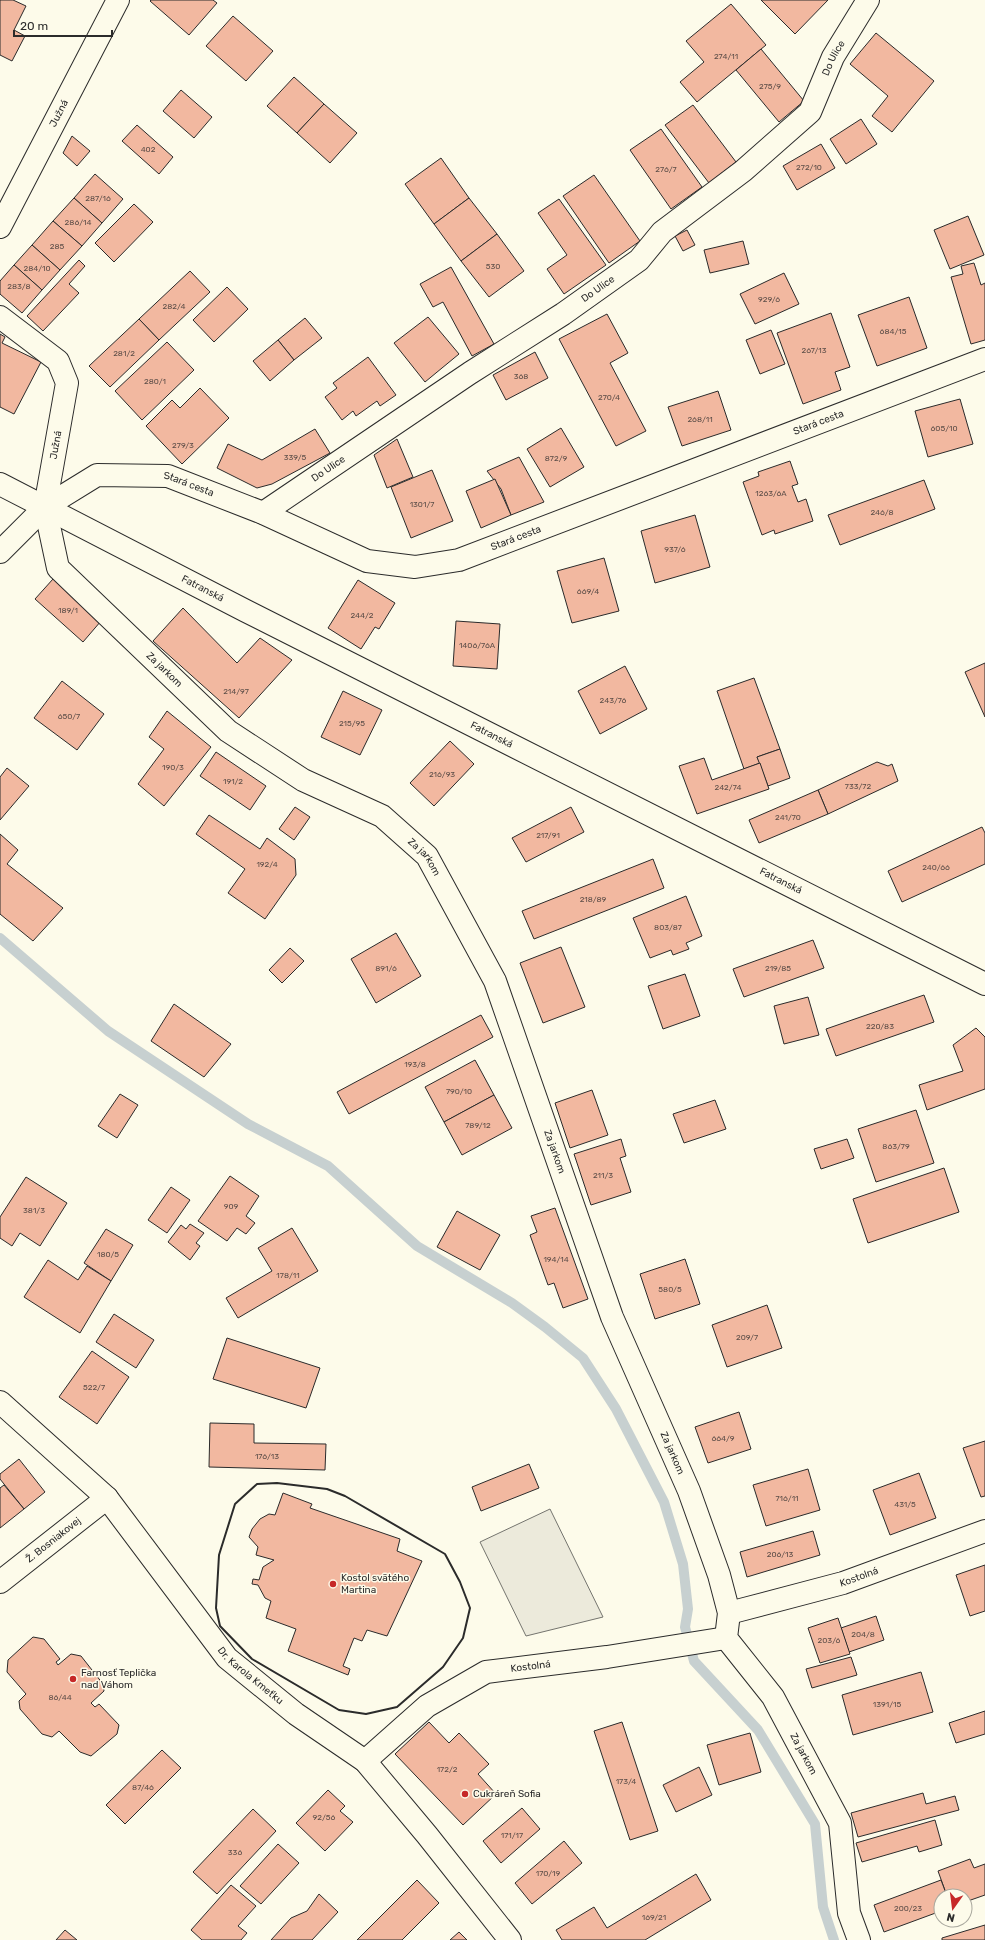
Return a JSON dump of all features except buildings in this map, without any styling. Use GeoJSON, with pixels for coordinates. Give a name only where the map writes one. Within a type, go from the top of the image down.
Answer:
{"type":"FeatureCollection","features":[{"type":"Feature","properties":{"kind":"street","name":"Južná"},"geometry":{"type":"LineString","coordinates":[[0,227],[118,0]]}},
{"type":"Feature","properties":{"kind":"street","name":"Do Ulice"},"geometry":{"type":"LineString","coordinates":[[262,513],[470,373],[563,314],[639,260],[662,232],[743,171],[810,112],[833,57],[868,0]]}},
{"type":"Feature","properties":{"kind":"street","name":"Južná"},"geometry":{"type":"LineString","coordinates":[[0,317],[58,361],[67,383],[45,508]]}},
{"type":"Feature","properties":{"kind":"street","name":"Stará cesta"},"geometry":{"type":"LineString","coordinates":[[0,552],[45,508],[97,475],[168,476],[262,513],[367,561],[415,567],[459,560],[985,359]]}},
{"type":"Feature","properties":{"kind":"street","name":"Fatranská"},"geometry":{"type":"LineString","coordinates":[[0,484],[985,984]]}},
{"type":"Feature","properties":{"kind":"street","name":"Za jarkom"},"geometry":{"type":"LineString","coordinates":[[45,508],[58,568],[228,731],[303,780],[382,816],[427,856],[496,981],[612,1317],[689,1491],[719,1575],[729,1613],[726,1638],[772,1697],[840,1823],[849,1913],[859,1940]]}},
{"type":"Feature","properties":{"kind":"street","name":"Dr. Karola Kmeťku"},"geometry":{"type":"LineString","coordinates":[[0,1402],[107,1498],[226,1658],[296,1714],[365,1761],[427,1835],[510,1940]]}},
{"type":"Feature","properties":{"kind":"street","name":"Ž. Bosniakovej"},"geometry":{"type":"LineString","coordinates":[[0,1582],[107,1498]]}},
{"type":"Feature","properties":{"kind":"street","name":"Kostolná"},"geometry":{"type":"LineString","coordinates":[[729,1613],[843,1583],[985,1531]]}},
{"type":"Feature","properties":{"kind":"street","name":"Kostolná"},"geometry":{"type":"LineString","coordinates":[[365,1761],[427,1706],[486,1672],[607,1657],[699,1641],[726,1638]]}},
{"type":"Feature","properties":{"kind":"shaded area"},"geometry":{"type":"Polygon","coordinates":[[[550,1509],[603,1617],[526,1636],[480,1542],[550,1509]]]}},
{"type":"Feature","properties":{"kind":"waterway"},"geometry":{"type":"LineString","coordinates":[[0,938],[108,1031],[248,1124],[328,1166],[417,1246],[512,1303],[545,1327],[583,1358],[616,1409],[664,1502],[683,1564],[688,1609],[685,1627],[694,1661],[758,1730],[815,1824],[823,1907],[834,1940]]}},
{"type":"Feature","properties":{"kind":"wall"},"geometry":{"type":"LineString","coordinates":[[277,1483],[327,1489],[345,1496],[445,1554],[460,1582],[470,1608],[463,1638],[443,1667],[397,1707],[366,1714],[339,1710],[252,1659],[220,1626],[216,1608],[219,1555],[235,1504],[257,1484],[277,1483]]}},
{"type":"Feature","properties":{"kind":"place","name":"Kostol svätého Martina"},"geometry":{"type":"Point","coordinates":[333,1584]}},
{"type":"Feature","properties":{"kind":"place","name":"Farnosť Teplička nad Váhom"},"geometry":{"type":"Point","coordinates":[73,1679]}},
{"type":"Feature","properties":{"kind":"place","name":"Cukráreň Sofia"},"geometry":{"type":"Point","coordinates":[465,1794]}}]}
